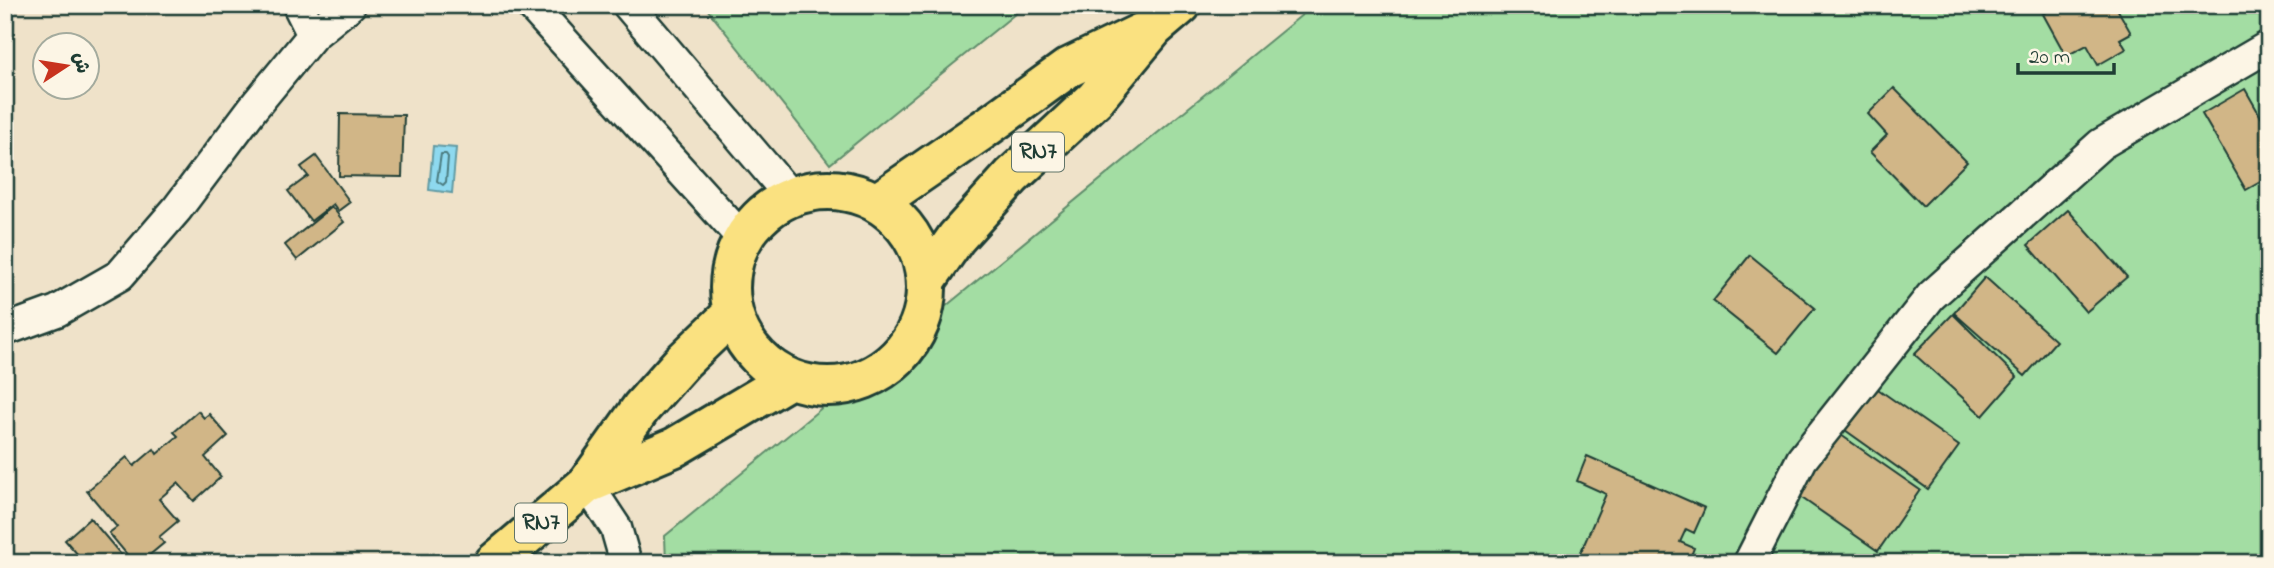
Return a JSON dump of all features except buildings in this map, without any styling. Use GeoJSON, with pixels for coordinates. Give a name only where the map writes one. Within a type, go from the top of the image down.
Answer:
{"type":"FeatureCollection","features":[{"type":"Feature","properties":{"kind":"main road","name":"RN7"},"geometry":{"type":"LineString","coordinates":[[878,202],[1068,68],[1167,16]]}},
{"type":"Feature","properties":{"kind":"main road","name":"RN7"},"geometry":{"type":"LineString","coordinates":[[926,281],[956,238],[1012,176],[1095,99],[1167,16]]}},
{"type":"Feature","properties":{"kind":"main road","name":"RN7"},"geometry":{"type":"LineString","coordinates":[[819,189],[850,191],[878,202],[902,223],[919,250],[926,281],[923,315],[909,345],[885,369],[855,383],[822,387],[790,379],[764,364],[744,342],[732,314],[729,273],[742,238],[762,213],[790,196],[819,189]]}},
{"type":"Feature","properties":{"kind":"main road","name":"RN7"},"geometry":{"type":"LineString","coordinates":[[494,563],[587,484],[641,408],[682,362],[732,314]]}},
{"type":"Feature","properties":{"kind":"main road","name":"RN7"},"geometry":{"type":"LineString","coordinates":[[587,484],[676,447],[790,379]]}},
{"type":"Feature","properties":{"kind":"street"},"geometry":{"type":"LineString","coordinates":[[298,5],[313,34]]}},
{"type":"Feature","properties":{"kind":"street"},"geometry":{"type":"LineString","coordinates":[[5,330],[57,311],[120,275],[177,209],[313,34],[350,5]]}},
{"type":"Feature","properties":{"kind":"street"},"geometry":{"type":"LineString","coordinates":[[531,5],[742,238]]}},
{"type":"Feature","properties":{"kind":"street"},"geometry":{"type":"LineString","coordinates":[[628,5],[790,196]]}},
{"type":"Feature","properties":{"kind":"street"},"geometry":{"type":"LineString","coordinates":[[1749,563],[1802,459],[1930,296],[2101,144],[2269,46]]}},
{"type":"Feature","properties":{"kind":"street"},"geometry":{"type":"LineString","coordinates":[[587,484],[616,528],[626,563]]}},
{"type":"Feature","properties":{"kind":"green space"},"geometry":{"type":"Polygon","coordinates":[[[704,5],[1026,5],[830,164],[704,5]]]}},
{"type":"Feature","properties":{"kind":"green space"},"geometry":{"type":"Polygon","coordinates":[[[1314,5],[2269,5],[2269,563],[666,563],[665,536],[1314,5]]]}},
{"type":"Feature","properties":{"kind":"water"},"geometry":{"type":"Polygon","coordinates":[[[433,146],[456,148],[452,193],[429,190],[433,146]]]}}]}
